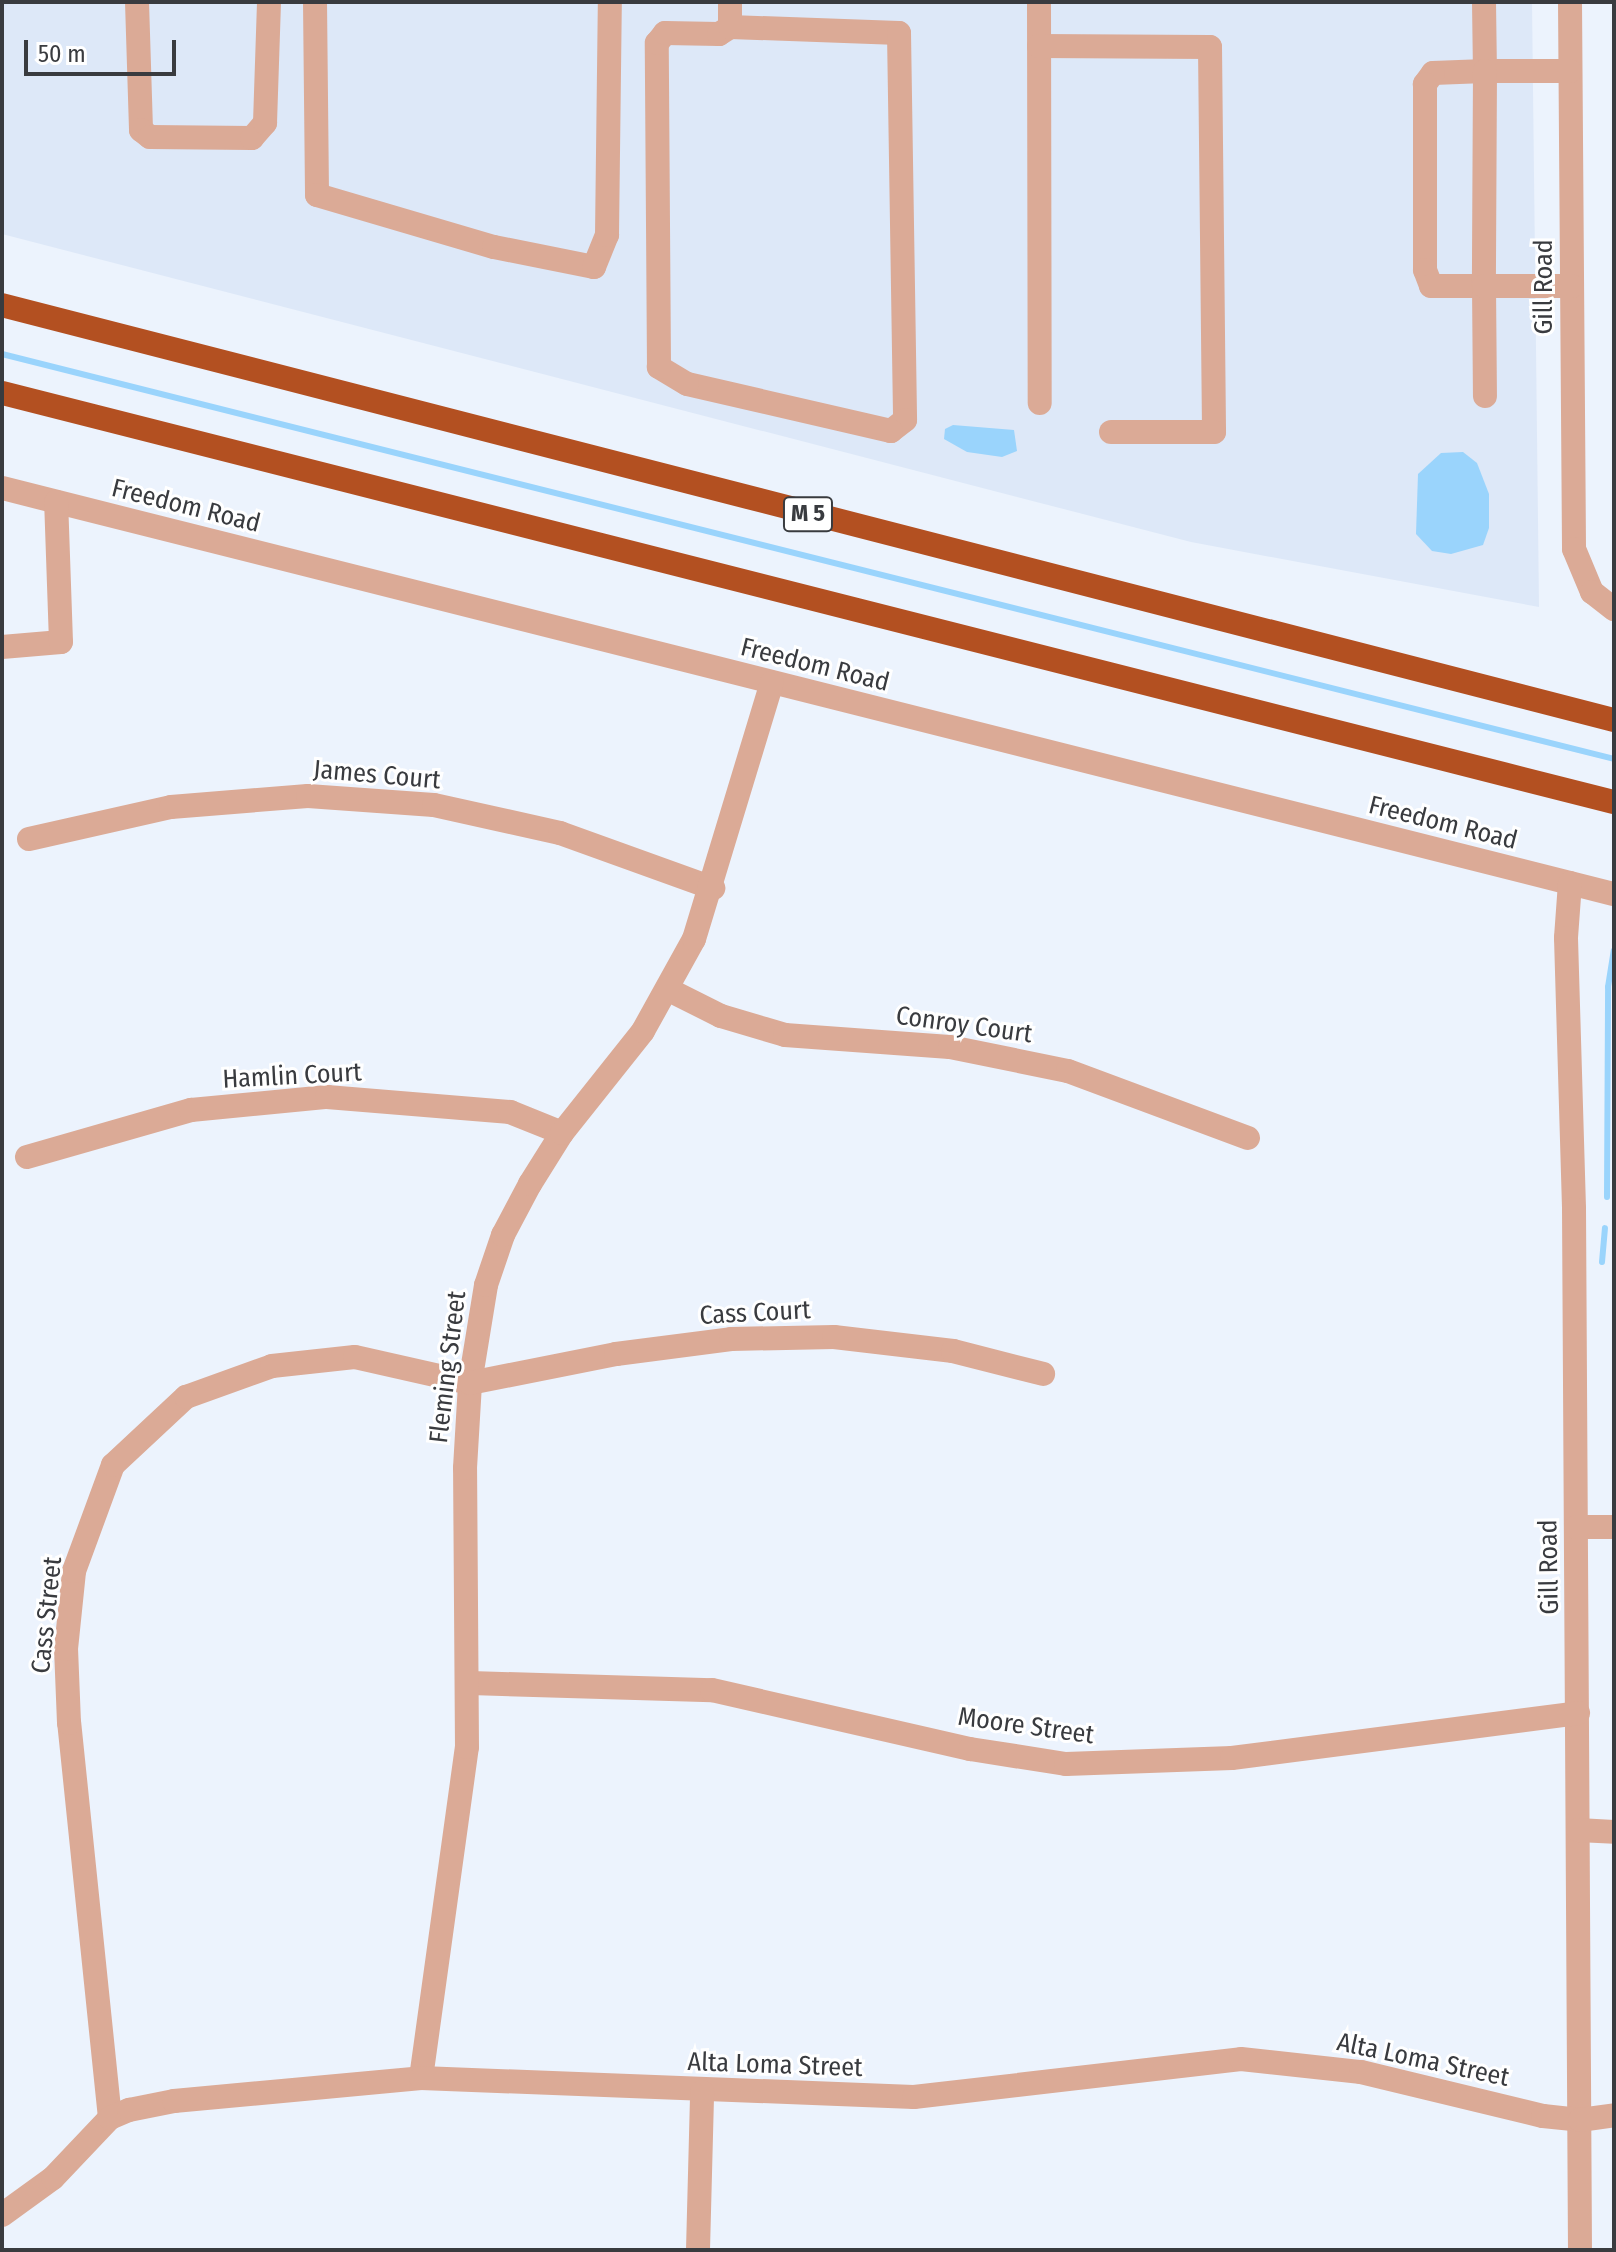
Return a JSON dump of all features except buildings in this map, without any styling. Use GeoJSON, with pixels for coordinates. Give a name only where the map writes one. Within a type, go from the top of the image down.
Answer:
{"type":"FeatureCollection","features":[{"type":"Feature","properties":{"kind":"highway","name":"M 5"},"geometry":{"type":"LineString","coordinates":[[2,305],[1614,720]]}},
{"type":"Feature","properties":{"kind":"highway"},"geometry":{"type":"LineString","coordinates":[[2,393],[1614,802]]}},
{"type":"Feature","properties":{"kind":"street"},"geometry":{"type":"LineString","coordinates":[[137,2],[141,130],[150,137],[252,138],[265,123],[269,2]]}},
{"type":"Feature","properties":{"kind":"street"},"geometry":{"type":"LineString","coordinates":[[315,2],[317,195],[494,247],[594,267],[607,235],[610,2]]}},
{"type":"Feature","properties":{"kind":"street"},"geometry":{"type":"LineString","coordinates":[[730,2],[730,27]]}},
{"type":"Feature","properties":{"kind":"street"},"geometry":{"type":"LineString","coordinates":[[1039,2],[1040,403]]}},
{"type":"Feature","properties":{"kind":"street"},"geometry":{"type":"LineString","coordinates":[[1484,2],[1485,396]]}},
{"type":"Feature","properties":{"kind":"street","name":"Gill Road"},"geometry":{"type":"LineString","coordinates":[[1570,2],[1573,524],[1580,572],[1592,592],[1614,609]]}},
{"type":"Feature","properties":{"kind":"street"},"geometry":{"type":"LineString","coordinates":[[730,27],[899,33],[905,420],[891,431],[687,384],[659,367],[657,43],[665,33],[719,34],[730,27]]}},
{"type":"Feature","properties":{"kind":"street"},"geometry":{"type":"LineString","coordinates":[[1039,46],[1210,47],[1214,432],[1111,432]]}},
{"type":"Feature","properties":{"kind":"street"},"geometry":{"type":"LineString","coordinates":[[1570,71],[1433,73],[1425,84],[1425,270],[1431,286],[1572,286]]}},
{"type":"Feature","properties":{"kind":"street","name":"Freedom Road"},"geometry":{"type":"LineString","coordinates":[[2,488],[1614,894]]}},
{"type":"Feature","properties":{"kind":"street"},"geometry":{"type":"LineString","coordinates":[[2,647],[61,642],[56,502]]}},
{"type":"Feature","properties":{"kind":"street","name":"Fleming Street"},"geometry":{"type":"LineString","coordinates":[[421,2078],[457,1840],[470,1683],[465,1468],[470,1383],[486,1285],[503,1235],[562,1133],[669,990],[713,888],[772,683]]}},
{"type":"Feature","properties":{"kind":"street","name":"James Court"},"geometry":{"type":"LineString","coordinates":[[29,839],[171,807],[308,796],[434,805],[560,833],[713,888]]}},
{"type":"Feature","properties":{"kind":"street","name":"Gill Road"},"geometry":{"type":"LineString","coordinates":[[1570,883],[1566,938],[1578,1713],[1580,2250]]}},
{"type":"Feature","properties":{"kind":"street","name":"Conroy Court"},"geometry":{"type":"LineString","coordinates":[[669,990],[721,1016],[785,1035],[950,1047],[1068,1071],[1248,1138]]}},
{"type":"Feature","properties":{"kind":"street","name":"Hamlin Court"},"geometry":{"type":"LineString","coordinates":[[27,1157],[191,1110],[327,1097],[510,1112],[562,1133]]}},
{"type":"Feature","properties":{"kind":"street","name":"Cass Court"},"geometry":{"type":"LineString","coordinates":[[470,1383],[616,1354],[731,1339],[834,1337],[953,1351],[1043,1374]]}},
{"type":"Feature","properties":{"kind":"street","name":"Cass Street"},"geometry":{"type":"LineString","coordinates":[[110,2118],[69,1723],[66,1649],[74,1571],[113,1465],[186,1397],[272,1366],[355,1357],[470,1383]]}},
{"type":"Feature","properties":{"kind":"street"},"geometry":{"type":"LineString","coordinates":[[1576,1527],[1614,1527]]}},
{"type":"Feature","properties":{"kind":"street","name":"Moore Street"},"geometry":{"type":"LineString","coordinates":[[470,1683],[712,1690],[970,1749],[1066,1764],[1232,1758],[1578,1713]]}},
{"type":"Feature","properties":{"kind":"street"},"geometry":{"type":"LineString","coordinates":[[1578,1830],[1614,1832]]}},
{"type":"Feature","properties":{"kind":"street","name":"Alta Loma Street"},"geometry":{"type":"LineString","coordinates":[[110,2118],[174,2101],[421,2078],[702,2092],[914,2097],[1241,2059],[1361,2072],[1543,2116],[1580,2120],[1614,2115]]}},
{"type":"Feature","properties":{"kind":"street"},"geometry":{"type":"LineString","coordinates":[[698,2250],[702,2092]]}},
{"type":"Feature","properties":{"kind":"street"},"geometry":{"type":"LineString","coordinates":[[2,2232],[2,2215],[53,2178],[110,2118]]}},
{"type":"Feature","properties":{"kind":"shaded area"},"geometry":{"type":"Polygon","coordinates":[[[2,2],[1532,2],[1539,607],[1191,542],[2,234],[2,2]]]}},
{"type":"Feature","properties":{"kind":"water"},"geometry":{"type":"Polygon","coordinates":[[[953,425],[1014,430],[1017,451],[1002,457],[967,452],[944,439],[945,429],[953,425]]]}},
{"type":"Feature","properties":{"kind":"water"},"geometry":{"type":"Polygon","coordinates":[[[1463,452],[1477,463],[1489,494],[1489,528],[1483,545],[1451,554],[1432,551],[1416,534],[1418,474],[1441,453],[1463,452]]]}},
{"type":"Feature","properties":{"kind":"waterway"},"geometry":{"type":"LineString","coordinates":[[2,354],[1614,759]]}},
{"type":"Feature","properties":{"kind":"waterway"},"geometry":{"type":"LineString","coordinates":[[1607,1197],[1608,987],[1614,950]]}},
{"type":"Feature","properties":{"kind":"waterway"},"geometry":{"type":"LineString","coordinates":[[1602,1262],[1605,1228]]}}]}
